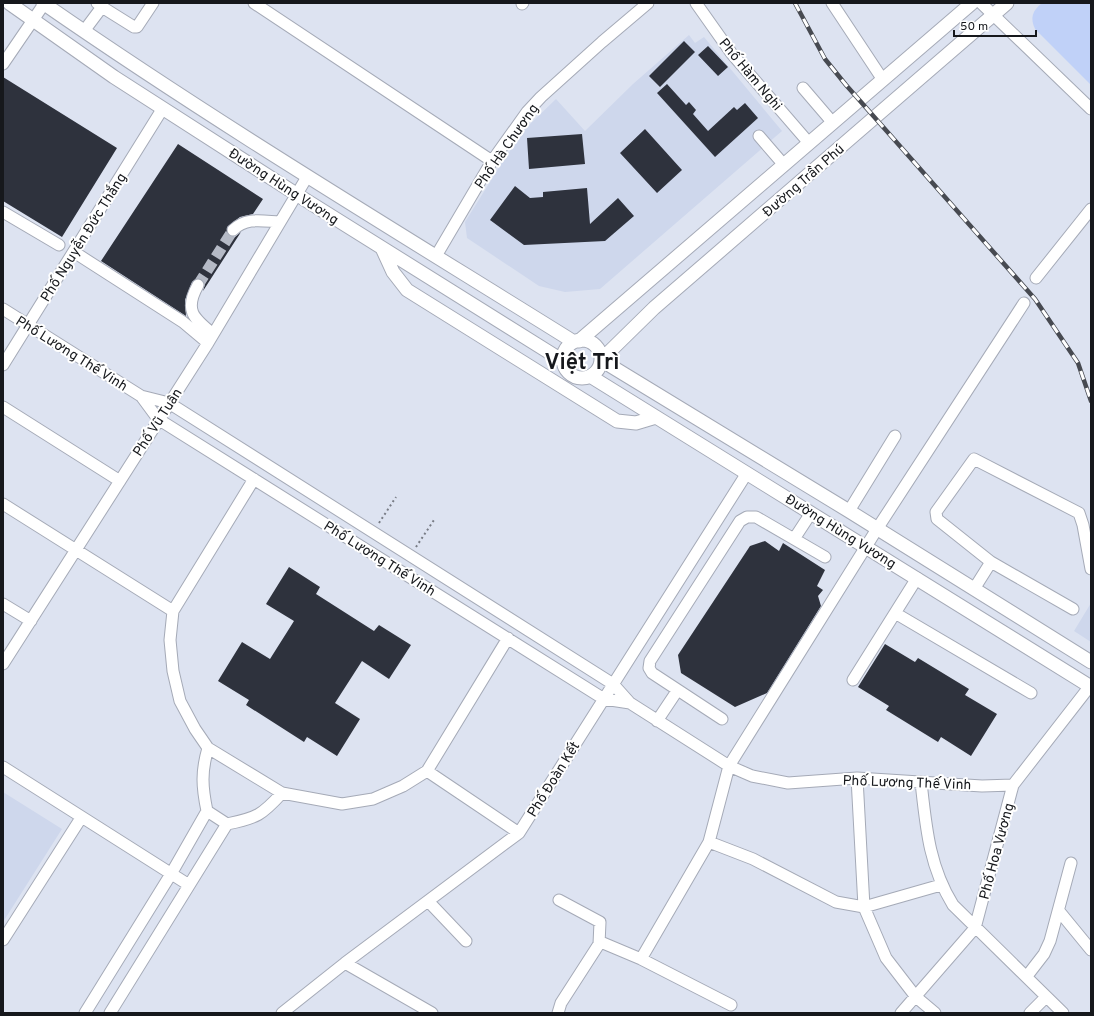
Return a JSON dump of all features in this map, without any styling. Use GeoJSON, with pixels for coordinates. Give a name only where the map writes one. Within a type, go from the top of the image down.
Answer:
{"type":"FeatureCollection","features":[{"type":"Feature","properties":{"kind":"main road","name":"Đường Hùng Vương"},"geometry":{"type":"LineString","coordinates":[[9,3],[114,77],[296,194],[564,361]]}},
{"type":"Feature","properties":{"kind":"main road","name":"Đường Hùng Vương"},"geometry":{"type":"LineString","coordinates":[[43,3],[307,177],[576,341]]}},
{"type":"Feature","properties":{"kind":"main road","name":"Đường Trần Phú"},"geometry":{"type":"LineString","coordinates":[[576,341],[972,3]]}},
{"type":"Feature","properties":{"kind":"main road","name":"Đường Trần Phú"},"geometry":{"type":"LineString","coordinates":[[601,360],[654,308],[1007,3]]}},
{"type":"Feature","properties":{"kind":"main road"},"geometry":{"type":"LineString","coordinates":[[382,248],[393,272],[407,290],[531,368],[617,420],[636,423],[656,417]]}},
{"type":"Feature","properties":{"kind":"main road"},"geometry":{"type":"LineString","coordinates":[[576,341],[586,341],[595,345],[599,351],[601,360],[598,370],[590,376],[581,378],[573,375],[566,369],[564,361],[566,350],[576,341]]}},
{"type":"Feature","properties":{"kind":"main road","name":"Đường Hùng Vương"},"geometry":{"type":"LineString","coordinates":[[601,360],[849,511],[1091,662]]}},
{"type":"Feature","properties":{"kind":"main road","name":"Đường Hùng Vương"},"geometry":{"type":"LineString","coordinates":[[590,376],[1090,687]]}},
{"type":"Feature","properties":{"kind":"street"},"geometry":{"type":"LineString","coordinates":[[3,64],[43,3]]}},
{"type":"Feature","properties":{"kind":"street"},"geometry":{"type":"LineString","coordinates":[[84,31],[99,5],[134,27],[137,27],[152,3]]}},
{"type":"Feature","properties":{"kind":"street"},"geometry":{"type":"LineString","coordinates":[[254,3],[492,162]]}},
{"type":"Feature","properties":{"kind":"street","name":"Phố Hà Chương"},"geometry":{"type":"LineString","coordinates":[[436,256],[492,162],[518,125],[541,97],[648,3]]}},
{"type":"Feature","properties":{"kind":"street","name":"Phố Hàm Nghi"},"geometry":{"type":"LineString","coordinates":[[696,3],[732,54],[809,143]]}},
{"type":"Feature","properties":{"kind":"street"},"geometry":{"type":"LineString","coordinates":[[832,3],[883,80]]}},
{"type":"Feature","properties":{"kind":"street"},"geometry":{"type":"LineString","coordinates":[[981,3],[1091,109]]}},
{"type":"Feature","properties":{"kind":"street"},"geometry":{"type":"LineString","coordinates":[[803,88],[833,123]]}},
{"type":"Feature","properties":{"kind":"street","name":"Phố Nguyễn Đức Thắng"},"geometry":{"type":"LineString","coordinates":[[3,365],[163,108]]}},
{"type":"Feature","properties":{"kind":"street"},"geometry":{"type":"LineString","coordinates":[[759,136],[784,165]]}},
{"type":"Feature","properties":{"kind":"street","name":"Phố Vũ Tuân"},"geometry":{"type":"LineString","coordinates":[[3,664],[210,339],[307,177]]}},
{"type":"Feature","properties":{"kind":"street"},"geometry":{"type":"LineString","coordinates":[[1036,278],[1091,209]]}},
{"type":"Feature","properties":{"kind":"street"},"geometry":{"type":"LineString","coordinates":[[3,212],[59,245]]}},
{"type":"Feature","properties":{"kind":"street"},"geometry":{"type":"LineString","coordinates":[[233,230],[240,224],[249,221],[279,222]]}},
{"type":"Feature","properties":{"kind":"street"},"geometry":{"type":"LineString","coordinates":[[74,252],[210,339]]}},
{"type":"Feature","properties":{"kind":"street"},"geometry":{"type":"LineString","coordinates":[[198,285],[192,297],[191,310],[194,317],[210,339]]}},
{"type":"Feature","properties":{"kind":"street"},"geometry":{"type":"LineString","coordinates":[[641,960],[709,842],[729,766],[877,529],[1024,303]]}},
{"type":"Feature","properties":{"kind":"street","name":"Phố Lương Thế Vinh"},"geometry":{"type":"LineString","coordinates":[[3,309],[141,396],[169,403],[613,684],[630,703],[729,766],[752,776],[788,783],[857,778],[1013,785]]}},
{"type":"Feature","properties":{"kind":"street","name":"Phố Lương Thế Vinh"},"geometry":{"type":"LineString","coordinates":[[141,396],[158,419],[604,699],[630,703]]}},
{"type":"Feature","properties":{"kind":"street"},"geometry":{"type":"LineString","coordinates":[[3,407],[120,481]]}},
{"type":"Feature","properties":{"kind":"street"},"geometry":{"type":"LineString","coordinates":[[849,511],[895,436]]}},
{"type":"Feature","properties":{"kind":"street"},"geometry":{"type":"LineString","coordinates":[[1072,608],[992,562],[937,519],[936,512],[974,459],[1079,513],[1083,525],[1091,569]]}},
{"type":"Feature","properties":{"kind":"street","name":"Phố Đoàn Kết"},"geometry":{"type":"LineString","coordinates":[[282,1013],[344,963],[519,833],[747,473]]}},
{"type":"Feature","properties":{"kind":"street"},"geometry":{"type":"LineString","coordinates":[[254,479],[173,611],[170,640],[173,671],[180,701],[195,730],[208,748],[282,793],[342,804],[373,799],[403,786],[426,771],[508,638]]}},
{"type":"Feature","properties":{"kind":"street"},"geometry":{"type":"LineString","coordinates":[[3,504],[173,611]]}},
{"type":"Feature","properties":{"kind":"street"},"geometry":{"type":"LineString","coordinates":[[794,539],[811,513]]}},
{"type":"Feature","properties":{"kind":"street"},"geometry":{"type":"LineString","coordinates":[[722,719],[677,691],[652,673],[649,668],[650,661],[740,520],[747,517],[756,517],[825,557]]}},
{"type":"Feature","properties":{"kind":"street"},"geometry":{"type":"LineString","coordinates":[[381,558],[390,543]]}},
{"type":"Feature","properties":{"kind":"street"},"geometry":{"type":"LineString","coordinates":[[974,589],[992,562]]}},
{"type":"Feature","properties":{"kind":"street"},"geometry":{"type":"LineString","coordinates":[[853,680],[917,578]]}},
{"type":"Feature","properties":{"kind":"street"},"geometry":{"type":"LineString","coordinates":[[3,604],[31,620]]}},
{"type":"Feature","properties":{"kind":"street"},"geometry":{"type":"LineString","coordinates":[[895,613],[1031,693]]}},
{"type":"Feature","properties":{"kind":"street","name":"Phố Hoa Vương"},"geometry":{"type":"LineString","coordinates":[[901,1013],[975,928],[1013,785],[1090,687]]}},
{"type":"Feature","properties":{"kind":"street"},"geometry":{"type":"LineString","coordinates":[[657,721],[677,691]]}},
{"type":"Feature","properties":{"kind":"street"},"geometry":{"type":"LineString","coordinates":[[85,1013],[171,874],[207,811],[203,788],[202,768],[208,748]]}},
{"type":"Feature","properties":{"kind":"street"},"geometry":{"type":"LineString","coordinates":[[3,767],[81,818],[189,885]]}},
{"type":"Feature","properties":{"kind":"street"},"geometry":{"type":"LineString","coordinates":[[426,771],[519,833]]}},
{"type":"Feature","properties":{"kind":"street"},"geometry":{"type":"LineString","coordinates":[[857,778],[864,907],[886,958],[916,997],[935,1013]]}},
{"type":"Feature","properties":{"kind":"street"},"geometry":{"type":"LineString","coordinates":[[921,782],[926,826],[933,861],[941,885],[953,905],[1063,1013]]}},
{"type":"Feature","properties":{"kind":"street"},"geometry":{"type":"LineString","coordinates":[[207,811],[227,824],[253,819],[265,811],[282,793]]}},
{"type":"Feature","properties":{"kind":"street"},"geometry":{"type":"LineString","coordinates":[[3,940],[81,818]]}},
{"type":"Feature","properties":{"kind":"street"},"geometry":{"type":"LineString","coordinates":[[110,1013],[227,824]]}},
{"type":"Feature","properties":{"kind":"street"},"geometry":{"type":"LineString","coordinates":[[709,842],[753,859],[836,902],[864,907],[941,885]]}},
{"type":"Feature","properties":{"kind":"street"},"geometry":{"type":"LineString","coordinates":[[1027,976],[1044,954],[1050,941],[1071,863]]}},
{"type":"Feature","properties":{"kind":"street"},"geometry":{"type":"LineString","coordinates":[[558,1013],[561,1003],[599,944],[600,922],[559,900]]}},
{"type":"Feature","properties":{"kind":"street"},"geometry":{"type":"LineString","coordinates":[[428,901],[466,941]]}},
{"type":"Feature","properties":{"kind":"street"},"geometry":{"type":"LineString","coordinates":[[1059,911],[1091,950]]}},
{"type":"Feature","properties":{"kind":"street"},"geometry":{"type":"LineString","coordinates":[[599,944],[603,943],[641,960],[731,1005]]}},
{"type":"Feature","properties":{"kind":"street"},"geometry":{"type":"LineString","coordinates":[[344,963],[432,1013]]}},
{"type":"Feature","properties":{"kind":"street"},"geometry":{"type":"LineString","coordinates":[[1030,1013],[1046,997]]}},
{"type":"Feature","properties":{"kind":"path"},"geometry":{"type":"LineString","coordinates":[[373,532],[396,497]]}},
{"type":"Feature","properties":{"kind":"path"},"geometry":{"type":"LineString","coordinates":[[411,556],[434,520]]}},
{"type":"Feature","properties":{"kind":"shaded area"},"geometry":{"type":"Polygon","coordinates":[[[1042,3],[1091,3],[1091,85],[1035,29],[1032,18],[1036,9],[1042,3]]]}},
{"type":"Feature","properties":{"kind":"shaded area"},"geometry":{"type":"Polygon","coordinates":[[[689,35],[695,43],[704,37],[782,131],[600,289],[565,292],[539,286],[467,238],[465,222],[505,158],[525,129],[556,99],[585,131],[633,84],[689,35]]]}},
{"type":"Feature","properties":{"kind":"shaded area"},"geometry":{"type":"Polygon","coordinates":[[[1091,603],[1091,642],[1074,631],[1091,603]]]}},
{"type":"Feature","properties":{"kind":"shaded area"},"geometry":{"type":"Polygon","coordinates":[[[3,792],[62,829],[3,922],[3,792]]]}},
{"type":"Feature","properties":{"kind":"building"},"geometry":{"type":"Polygon","coordinates":[[[684,41],[695,52],[660,87],[649,76],[684,41]]]}},
{"type":"Feature","properties":{"kind":"building"},"geometry":{"type":"Polygon","coordinates":[[[708,46],[728,67],[718,76],[698,55],[708,46]]]}},
{"type":"Feature","properties":{"kind":"building"},"geometry":{"type":"Polygon","coordinates":[[[3,77],[117,148],[62,237],[3,201],[3,77]]]}},
{"type":"Feature","properties":{"kind":"building"},"geometry":{"type":"Polygon","coordinates":[[[667,84],[686,105],[689,102],[696,110],[693,114],[708,131],[734,107],[737,110],[745,103],[758,118],[715,157],[657,93],[667,84]]]}},
{"type":"Feature","properties":{"kind":"building"},"geometry":{"type":"Polygon","coordinates":[[[645,129],[682,170],[657,193],[620,153],[645,129]]]}},
{"type":"Feature","properties":{"kind":"building"},"geometry":{"type":"Polygon","coordinates":[[[582,134],[585,164],[529,169],[527,138],[582,134]]]}},
{"type":"Feature","properties":{"kind":"building"},"geometry":{"type":"Polygon","coordinates":[[[178,144],[263,199],[253,214],[240,217],[227,227],[227,234],[231,237],[235,237],[241,232],[203,291],[205,284],[201,279],[197,278],[192,282],[185,300],[186,316],[101,261],[178,144]]]}},
{"type":"Feature","properties":{"kind":"building"},"geometry":{"type":"Polygon","coordinates":[[[515,186],[530,198],[543,197],[543,192],[587,188],[590,224],[618,198],[634,216],[605,241],[524,245],[490,220],[515,186]]]}},
{"type":"Feature","properties":{"kind":"building"},"geometry":{"type":"Polygon","coordinates":[[[765,541],[779,551],[783,543],[825,570],[817,586],[823,590],[818,596],[821,606],[767,693],[735,707],[681,673],[678,655],[750,546],[765,541]]]}},
{"type":"Feature","properties":{"kind":"building"},"geometry":{"type":"Polygon","coordinates":[[[289,567],[320,587],[316,594],[374,631],[379,625],[411,645],[389,679],[362,661],[335,703],[360,719],[337,756],[307,737],[304,742],[246,705],[249,700],[218,681],[242,642],[270,659],[294,621],[266,604],[289,567]]]}},
{"type":"Feature","properties":{"kind":"building"},"geometry":{"type":"Polygon","coordinates":[[[885,644],[915,662],[918,658],[969,689],[965,695],[997,714],[971,756],[941,737],[938,742],[886,710],[889,706],[858,687],[885,644]]]}},
{"type":"Feature","properties":{"kind":"tunnel"},"geometry":{"type":"LineString","coordinates":[[198,285],[233,230]]}},
{"type":"Feature","properties":{"kind":"railway"},"geometry":{"type":"LineString","coordinates":[[795,3],[825,59],[846,85],[1035,299],[1078,363],[1091,401]]}},
{"type":"Feature","properties":{"kind":"district","name":"Việt Trì"},"geometry":{"type":"Point","coordinates":[582,361]}}]}
